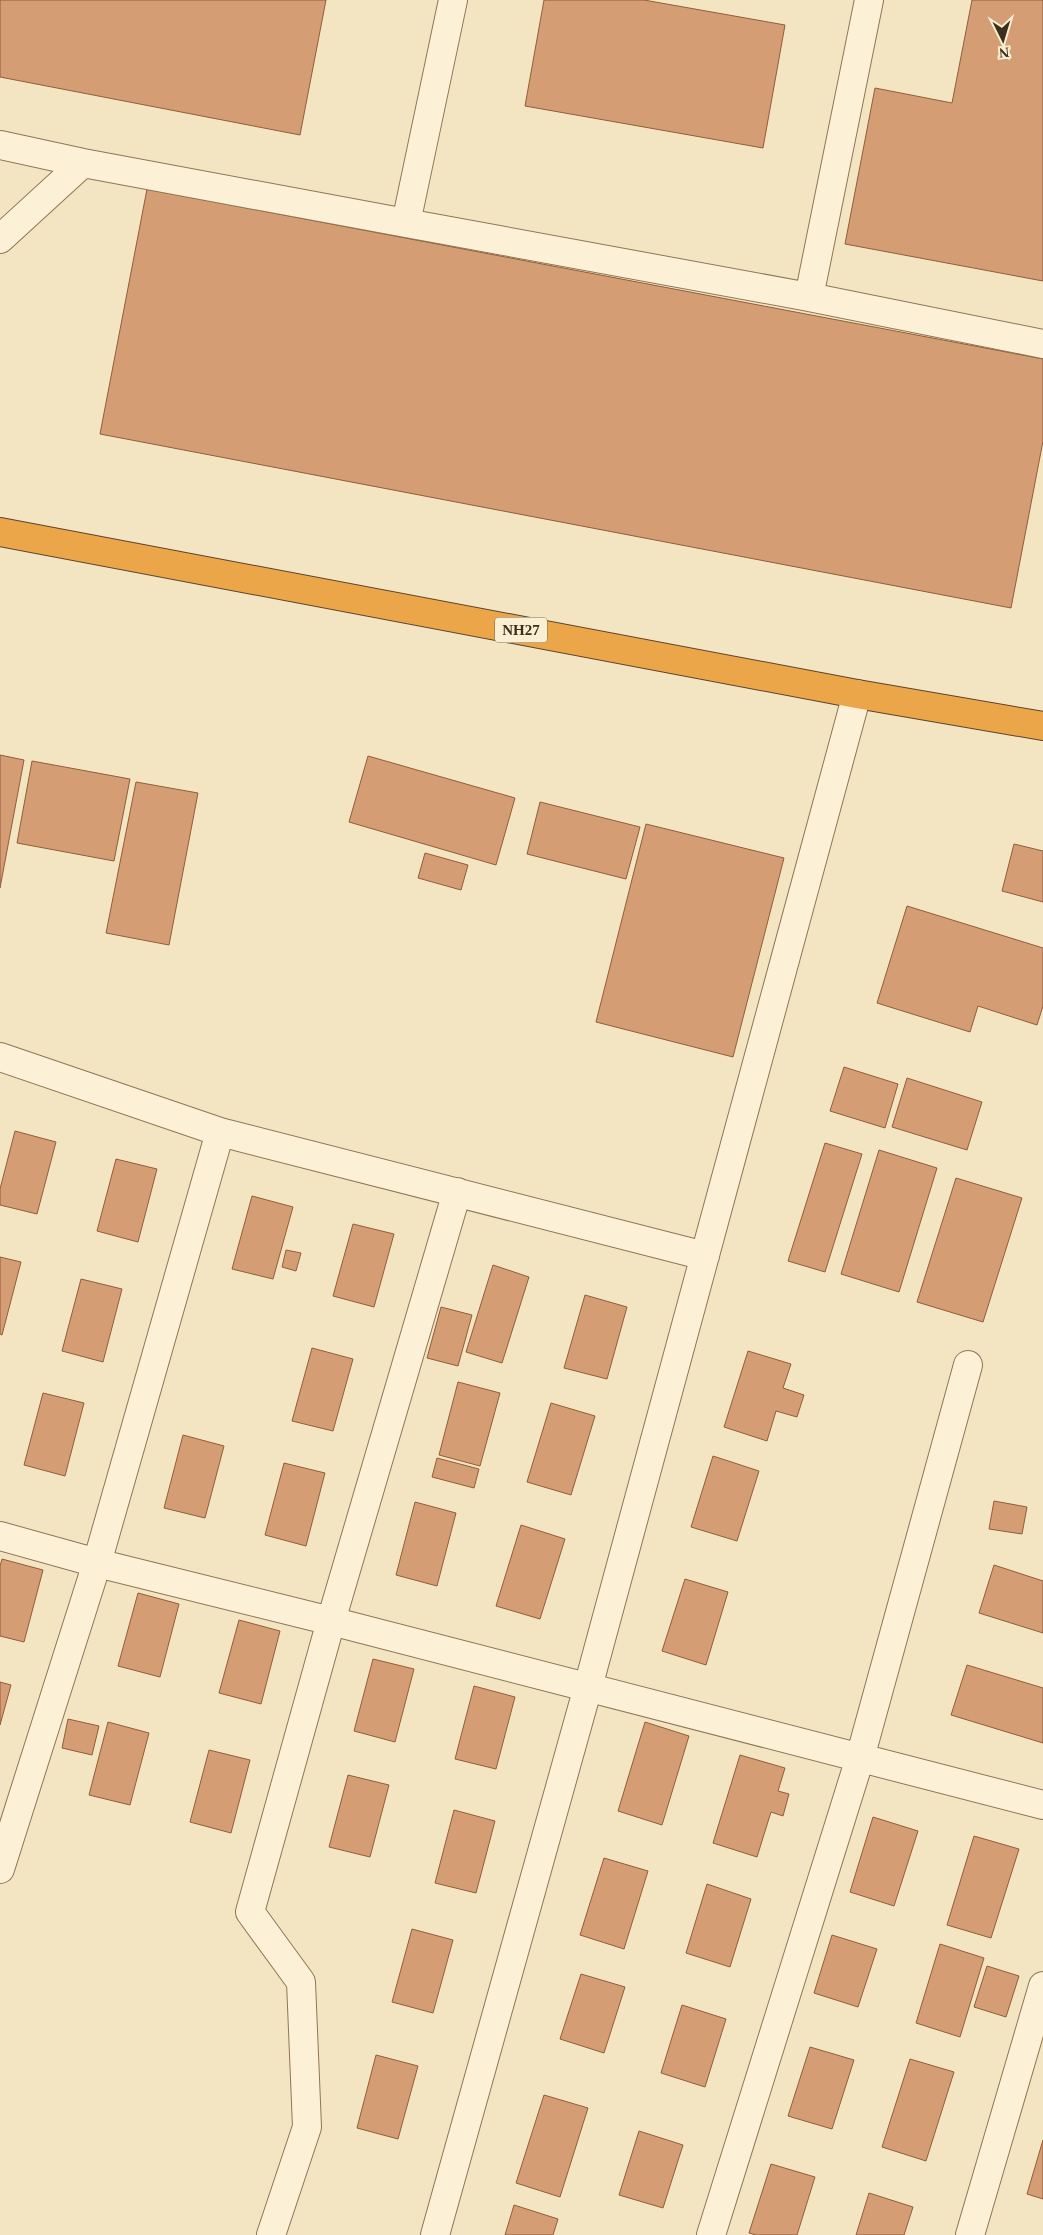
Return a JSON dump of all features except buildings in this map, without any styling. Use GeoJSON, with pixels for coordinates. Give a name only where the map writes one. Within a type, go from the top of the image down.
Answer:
{"type":"FeatureCollection","features":[{"type":"Feature","properties":{"kind":"highway","name":"NH27"},"geometry":{"type":"LineString","coordinates":[[0,532],[857,694],[1043,726]]}},
{"type":"Feature","properties":{"kind":"street"},"geometry":{"type":"LineString","coordinates":[[406,223],[453,0]]}},
{"type":"Feature","properties":{"kind":"street"},"geometry":{"type":"LineString","coordinates":[[810,297],[870,0]]}},
{"type":"Feature","properties":{"kind":"street"},"geometry":{"type":"LineString","coordinates":[[0,145],[83,163],[810,297],[1043,344]]}},
{"type":"Feature","properties":{"kind":"street"},"geometry":{"type":"LineString","coordinates":[[0,239],[83,163]]}},
{"type":"Feature","properties":{"kind":"street"},"geometry":{"type":"LineString","coordinates":[[435,2235],[588,1687],[857,694]]}},
{"type":"Feature","properties":{"kind":"street"},"geometry":{"type":"LineString","coordinates":[[0,1057],[220,1132],[705,1256]]}},
{"type":"Feature","properties":{"kind":"street"},"geometry":{"type":"LineString","coordinates":[[0,1868],[97,1563],[220,1132]]}},
{"type":"Feature","properties":{"kind":"street"},"geometry":{"type":"LineString","coordinates":[[271,2235],[307,2126],[301,1982],[250,1912],[331,1621],[457,1192]]}},
{"type":"Feature","properties":{"kind":"street"},"geometry":{"type":"LineString","coordinates":[[711,2235],[860,1758],[968,1365]]}},
{"type":"Feature","properties":{"kind":"street"},"geometry":{"type":"LineString","coordinates":[[0,1536],[97,1563],[331,1621],[1043,1805]]}},
{"type":"Feature","properties":{"kind":"street"},"geometry":{"type":"LineString","coordinates":[[970,2235],[1043,1986]]}}]}
